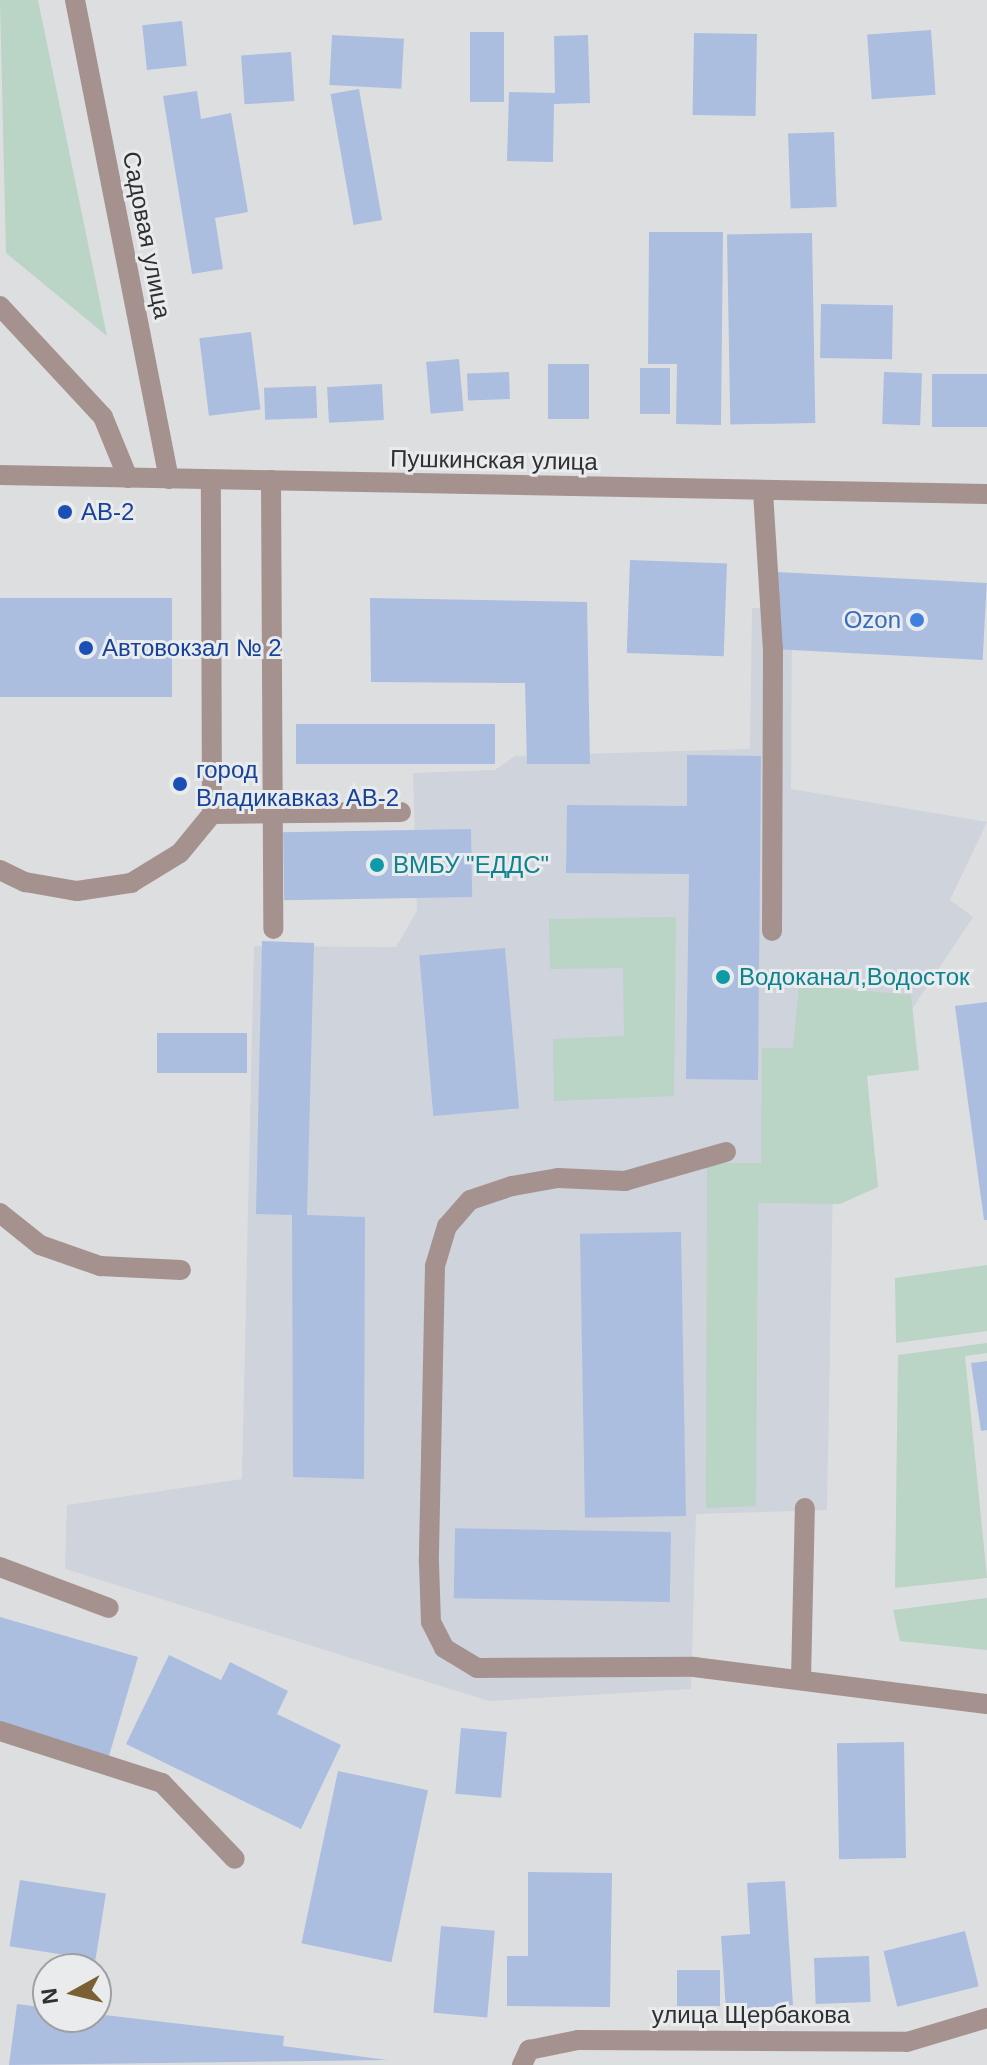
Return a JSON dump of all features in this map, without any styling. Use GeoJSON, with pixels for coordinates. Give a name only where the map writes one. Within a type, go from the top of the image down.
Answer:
{"type":"FeatureCollection","features":[{"type":"Feature","properties":{"kind":"street","name":"Садовая улица"},"geometry":{"type":"LineString","coordinates":[[75,0],[169,479]]}},
{"type":"Feature","properties":{"kind":"street"},"geometry":{"type":"LineString","coordinates":[[0,306],[103,417],[128,478]]}},
{"type":"Feature","properties":{"kind":"street","name":"Пушкинская улица"},"geometry":{"type":"LineString","coordinates":[[0,475],[987,494]]}},
{"type":"Feature","properties":{"kind":"street"},"geometry":{"type":"LineString","coordinates":[[0,870],[77,891],[131,883],[180,853],[212,814],[211,480]]}},
{"type":"Feature","properties":{"kind":"street"},"geometry":{"type":"LineString","coordinates":[[271,480],[273,929]]}},
{"type":"Feature","properties":{"kind":"street"},"geometry":{"type":"LineString","coordinates":[[763,492],[773,649],[772,931]]}},
{"type":"Feature","properties":{"kind":"street"},"geometry":{"type":"LineString","coordinates":[[212,814],[401,812]]}},
{"type":"Feature","properties":{"kind":"street"},"geometry":{"type":"LineString","coordinates":[[726,1152],[625,1181],[558,1178],[470,1200],[447,1226],[435,1266],[429,1563],[431,1622],[444,1648],[477,1668],[694,1667],[987,1704]]}},
{"type":"Feature","properties":{"kind":"street"},"geometry":{"type":"LineString","coordinates":[[0,1213],[40,1245],[100,1266],[181,1270]]}},
{"type":"Feature","properties":{"kind":"street"},"geometry":{"type":"LineString","coordinates":[[801,1679],[805,1508]]}},
{"type":"Feature","properties":{"kind":"street"},"geometry":{"type":"LineString","coordinates":[[0,1567],[109,1608]]}},
{"type":"Feature","properties":{"kind":"street"},"geometry":{"type":"LineString","coordinates":[[0,1731],[162,1783],[235,1859]]}},
{"type":"Feature","properties":{"kind":"street","name":"улица Щербакова"},"geometry":{"type":"LineString","coordinates":[[522,2065],[529,2050],[578,2040],[907,2042],[987,2018]]}},
{"type":"Feature","properties":{"kind":"shaded area","name":"Водоканал,Водосток"},"geometry":{"type":"Polygon","coordinates":[[[752,608],[792,610],[791,789],[987,822],[950,900],[973,917],[910,1012],[836,1014],[827,1510],[696,1514],[691,1689],[489,1701],[65,1569],[67,1505],[242,1479],[254,946],[396,947],[417,911],[413,773],[495,770],[515,756],[750,749],[752,608]]]}},
{"type":"Feature","properties":{"kind":"green space"},"geometry":{"type":"Polygon","coordinates":[[[0,0],[38,0],[107,336],[6,253],[0,0]]]}},
{"type":"Feature","properties":{"kind":"green space"},"geometry":{"type":"Polygon","coordinates":[[[676,917],[674,1096],[554,1101],[553,1039],[624,1036],[623,968],[550,969],[549,919],[676,917]]]}},
{"type":"Feature","properties":{"kind":"green space"},"geometry":{"type":"Polygon","coordinates":[[[799,985],[911,995],[919,1070],[867,1076],[878,1187],[840,1204],[758,1203],[756,1506],[706,1508],[707,1163],[761,1163],[762,1048],[793,1048],[799,985]]]}},
{"type":"Feature","properties":{"kind":"green space"},"geometry":{"type":"Polygon","coordinates":[[[987,1265],[987,1331],[896,1343],[895,1278],[987,1265]]]}},
{"type":"Feature","properties":{"kind":"green space"},"geometry":{"type":"Polygon","coordinates":[[[987,1343],[987,1353],[965,1356],[987,1578],[895,1588],[898,1355],[987,1343]]]}},
{"type":"Feature","properties":{"kind":"green space"},"geometry":{"type":"Polygon","coordinates":[[[987,1598],[987,1650],[900,1641],[893,1610],[987,1598]]]}},
{"type":"Feature","properties":{"kind":"building"},"geometry":{"type":"Polygon","coordinates":[[[182,21],[187,66],[147,70],[142,25],[182,21]]]}},
{"type":"Feature","properties":{"kind":"building"},"geometry":{"type":"Polygon","coordinates":[[[931,30],[936,95],[872,99],[867,34],[931,30]]]}},
{"type":"Feature","properties":{"kind":"building"},"geometry":{"type":"Polygon","coordinates":[[[470,32],[504,32],[504,102],[470,102],[470,32]]]}},
{"type":"Feature","properties":{"kind":"building"},"geometry":{"type":"Polygon","coordinates":[[[694,33],[757,34],[756,116],[693,115],[694,33]]]}},
{"type":"Feature","properties":{"kind":"building"},"geometry":{"type":"Polygon","coordinates":[[[332,35],[404,39],[401,89],[329,85],[332,35]]]}},
{"type":"Feature","properties":{"kind":"building"},"geometry":{"type":"Polygon","coordinates":[[[588,35],[590,103],[554,104],[553,162],[507,161],[509,92],[555,93],[554,36],[588,35]]]}},
{"type":"Feature","properties":{"kind":"building"},"geometry":{"type":"Polygon","coordinates":[[[291,52],[294,101],[245,104],[241,55],[291,52]]]}},
{"type":"Feature","properties":{"kind":"building"},"geometry":{"type":"Polygon","coordinates":[[[359,89],[382,220],[354,225],[330,94],[359,89]]]}},
{"type":"Feature","properties":{"kind":"building"},"geometry":{"type":"Polygon","coordinates":[[[197,91],[201,119],[231,113],[248,212],[215,218],[223,269],[192,274],[163,96],[197,91]]]}},
{"type":"Feature","properties":{"kind":"building"},"geometry":{"type":"Polygon","coordinates":[[[834,132],[837,207],[791,209],[788,134],[834,132]]]}},
{"type":"Feature","properties":{"kind":"building"},"geometry":{"type":"Polygon","coordinates":[[[649,232],[723,232],[721,425],[676,424],[677,364],[648,364],[649,232]]]}},
{"type":"Feature","properties":{"kind":"building"},"geometry":{"type":"Polygon","coordinates":[[[812,233],[815,423],[730,424],[727,234],[812,233]]]}},
{"type":"Feature","properties":{"kind":"building"},"geometry":{"type":"Polygon","coordinates":[[[821,304],[893,305],[892,359],[820,358],[821,304]]]}},
{"type":"Feature","properties":{"kind":"building"},"geometry":{"type":"Polygon","coordinates":[[[251,332],[261,409],[209,416],[199,338],[251,332]]]}},
{"type":"Feature","properties":{"kind":"building"},"geometry":{"type":"Polygon","coordinates":[[[459,359],[464,411],[431,414],[426,362],[459,359]]]}},
{"type":"Feature","properties":{"kind":"building"},"geometry":{"type":"Polygon","coordinates":[[[548,364],[589,364],[589,419],[548,419],[548,364]]]}},
{"type":"Feature","properties":{"kind":"building"},"geometry":{"type":"Polygon","coordinates":[[[640,368],[670,368],[670,414],[640,414],[640,368]]]}},
{"type":"Feature","properties":{"kind":"building"},"geometry":{"type":"Polygon","coordinates":[[[509,372],[510,399],[468,400],[467,373],[509,372]]]}},
{"type":"Feature","properties":{"kind":"building"},"geometry":{"type":"Polygon","coordinates":[[[884,372],[922,373],[920,425],[882,424],[884,372]]]}},
{"type":"Feature","properties":{"kind":"building"},"geometry":{"type":"Polygon","coordinates":[[[932,374],[987,374],[987,427],[932,427],[932,374]]]}},
{"type":"Feature","properties":{"kind":"building"},"geometry":{"type":"Polygon","coordinates":[[[382,384],[384,420],[329,423],[327,387],[382,384]]]}},
{"type":"Feature","properties":{"kind":"building"},"geometry":{"type":"Polygon","coordinates":[[[316,386],[317,418],[265,420],[264,388],[316,386]]]}},
{"type":"Feature","properties":{"kind":"building"},"geometry":{"type":"Polygon","coordinates":[[[630,560],[727,563],[724,656],[627,653],[630,560]]]}},
{"type":"Feature","properties":{"kind":"building"},"geometry":{"type":"Polygon","coordinates":[[[777,572],[987,583],[983,660],[773,649],[777,572]]]}},
{"type":"Feature","properties":{"kind":"building","name":"Автовокзал № 2"},"geometry":{"type":"Polygon","coordinates":[[[0,598],[172,598],[172,697],[0,697],[0,598]]]}},
{"type":"Feature","properties":{"kind":"building"},"geometry":{"type":"Polygon","coordinates":[[[370,598],[587,602],[590,764],[527,764],[525,683],[371,682],[370,598]]]}},
{"type":"Feature","properties":{"kind":"building"},"geometry":{"type":"Polygon","coordinates":[[[296,724],[495,724],[495,764],[296,764],[296,724]]]}},
{"type":"Feature","properties":{"kind":"building","name":"Водоканал,Водосток"},"geometry":{"type":"Polygon","coordinates":[[[687,755],[761,756],[758,1080],[686,1079],[689,874],[566,873],[567,805],[687,806],[687,755]]]}},
{"type":"Feature","properties":{"kind":"building","name":"ВМБУ \"ЕДДС\""},"geometry":{"type":"Polygon","coordinates":[[[471,829],[472,897],[284,900],[283,832],[471,829]]]}},
{"type":"Feature","properties":{"kind":"building"},"geometry":{"type":"Polygon","coordinates":[[[262,941],[314,943],[307,1215],[365,1217],[364,1479],[293,1477],[292,1215],[256,1214],[262,941]]]}},
{"type":"Feature","properties":{"kind":"building"},"geometry":{"type":"Polygon","coordinates":[[[505,948],[519,1108],[433,1116],[419,955],[505,948]]]}},
{"type":"Feature","properties":{"kind":"building"},"geometry":{"type":"Polygon","coordinates":[[[987,1002],[987,1220],[984,1220],[955,1006],[987,1002]]]}},
{"type":"Feature","properties":{"kind":"building"},"geometry":{"type":"Polygon","coordinates":[[[157,1033],[247,1033],[247,1073],[157,1073],[157,1033]]]}},
{"type":"Feature","properties":{"kind":"building"},"geometry":{"type":"Polygon","coordinates":[[[681,1232],[686,1516],[585,1518],[580,1234],[681,1232]]]}},
{"type":"Feature","properties":{"kind":"building"},"geometry":{"type":"Polygon","coordinates":[[[987,1361],[987,1430],[981,1431],[971,1363],[987,1361]]]}},
{"type":"Feature","properties":{"kind":"building"},"geometry":{"type":"Polygon","coordinates":[[[455,1528],[671,1532],[670,1602],[454,1598],[455,1528]]]}},
{"type":"Feature","properties":{"kind":"building"},"geometry":{"type":"Polygon","coordinates":[[[0,1617],[138,1657],[109,1756],[0,1724],[0,1617]]]}},
{"type":"Feature","properties":{"kind":"building"},"geometry":{"type":"Polygon","coordinates":[[[169,1655],[221,1680],[230,1662],[288,1691],[277,1714],[341,1745],[301,1829],[126,1744],[169,1655]]]}},
{"type":"Feature","properties":{"kind":"building"},"geometry":{"type":"Polygon","coordinates":[[[461,1728],[507,1732],[501,1798],[455,1794],[461,1728]]]}},
{"type":"Feature","properties":{"kind":"building"},"geometry":{"type":"Polygon","coordinates":[[[904,1742],[906,1858],[839,1859],[837,1743],[904,1742]]]}},
{"type":"Feature","properties":{"kind":"building"},"geometry":{"type":"Polygon","coordinates":[[[338,1771],[428,1790],[391,1962],[301,1943],[338,1771]]]}},
{"type":"Feature","properties":{"kind":"building"},"geometry":{"type":"Polygon","coordinates":[[[528,1872],[612,1873],[610,2007],[507,2006],[507,1956],[528,1956],[528,1872]]]}},
{"type":"Feature","properties":{"kind":"building"},"geometry":{"type":"Polygon","coordinates":[[[20,1880],[106,1894],[97,1953],[53,1953],[10,1946],[20,1880]]]}},
{"type":"Feature","properties":{"kind":"building"},"geometry":{"type":"Polygon","coordinates":[[[785,1881],[793,2005],[726,2010],[721,1936],[750,1934],[747,1883],[785,1881]]]}},
{"type":"Feature","properties":{"kind":"building"},"geometry":{"type":"Polygon","coordinates":[[[441,1926],[495,1931],[487,2017],[433,2013],[441,1926]]]}},
{"type":"Feature","properties":{"kind":"building"},"geometry":{"type":"Polygon","coordinates":[[[965,1931],[979,1986],[897,2007],[883,1951],[965,1931]]]}},
{"type":"Feature","properties":{"kind":"building"},"geometry":{"type":"Polygon","coordinates":[[[869,1956],[871,2002],[816,2004],[814,1958],[869,1956]]]}},
{"type":"Feature","properties":{"kind":"building"},"geometry":{"type":"Polygon","coordinates":[[[677,1970],[720,1970],[720,2006],[677,2006],[677,1970]]]}},
{"type":"Feature","properties":{"kind":"building"},"geometry":{"type":"Polygon","coordinates":[[[17,2004],[32,2006],[32,2033],[112,2033],[112,2016],[284,2036],[283,2046],[387,2060],[9,2065],[17,2004]]]}},
{"type":"Feature","properties":{"kind":"place","name":"АВ-2"},"geometry":{"type":"Point","coordinates":[65,512]}},
{"type":"Feature","properties":{"kind":"place","name":"Ozon"},"geometry":{"type":"Point","coordinates":[917,620]}},
{"type":"Feature","properties":{"kind":"place","name":"Автовокзал № 2"},"geometry":{"type":"Point","coordinates":[86,648]}},
{"type":"Feature","properties":{"kind":"place","name":"город Владикавказ АВ-2"},"geometry":{"type":"Point","coordinates":[180,784]}},
{"type":"Feature","properties":{"kind":"place","name":"ВМБУ \"ЕДДС\""},"geometry":{"type":"Point","coordinates":[377,865]}},
{"type":"Feature","properties":{"kind":"place","name":"Водоканал,Водосток"},"geometry":{"type":"Point","coordinates":[723,977]}}]}
